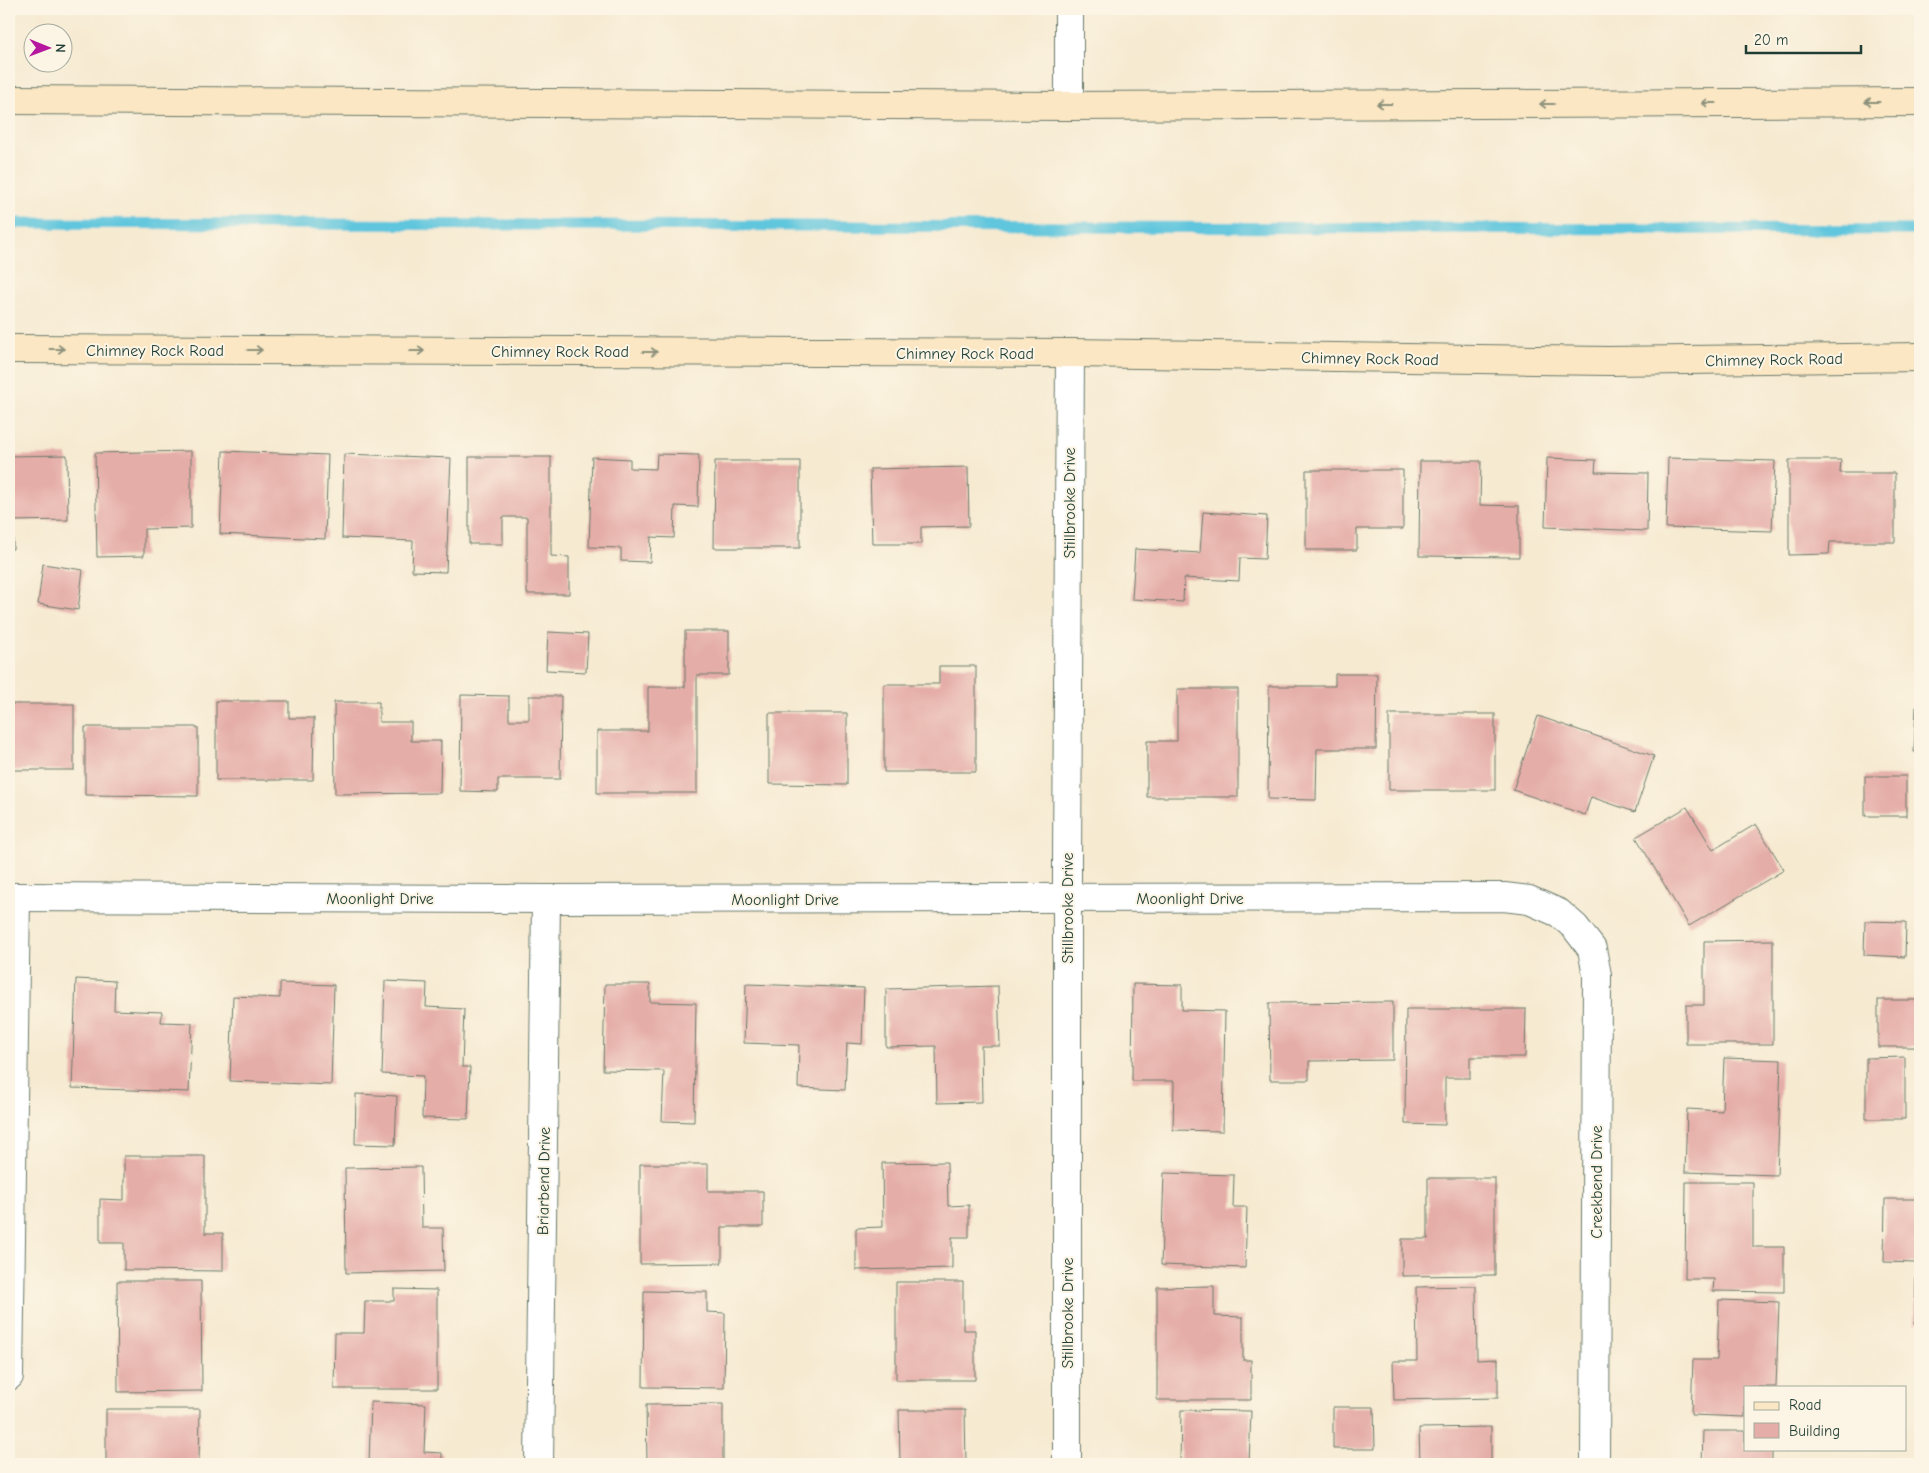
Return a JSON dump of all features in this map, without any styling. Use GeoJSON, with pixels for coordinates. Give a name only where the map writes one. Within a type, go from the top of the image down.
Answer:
{"type":"FeatureCollection","features":[{"type":"Feature","properties":{"kind":"main road"},"geometry":{"type":"LineString","coordinates":[[9,100],[1069,106],[1920,102]]}},
{"type":"Feature","properties":{"kind":"main road","name":"Chimney Rock Road"},"geometry":{"type":"LineString","coordinates":[[9,349],[1070,353],[1608,361],[1920,357]]}},
{"type":"Feature","properties":{"kind":"street"},"geometry":{"type":"LineString","coordinates":[[1069,9],[1069,106]]}},
{"type":"Feature","properties":{"kind":"street","name":"Stillbrooke Drive"},"geometry":{"type":"LineString","coordinates":[[1067,1464],[1067,899],[1070,353]]}},
{"type":"Feature","properties":{"kind":"street"},"geometry":{"type":"LineString","coordinates":[[9,1376],[12,897]]}},
{"type":"Feature","properties":{"kind":"street","name":"Moonlight Drive"},"geometry":{"type":"LineString","coordinates":[[12,897],[546,899],[1504,898],[1529,900],[1559,913]]}},
{"type":"Feature","properties":{"kind":"street","name":"Briarbend Drive"},"geometry":{"type":"LineString","coordinates":[[539,1464],[546,899]]}},
{"type":"Feature","properties":{"kind":"street","name":"Creekbend Drive"},"geometry":{"type":"LineString","coordinates":[[1559,913],[1575,927],[1592,949],[1596,975],[1595,1464]]}},
{"type":"Feature","properties":{"kind":"building"},"geometry":{"type":"Polygon","coordinates":[[[191,451],[191,528],[144,529],[144,556],[97,557],[95,453],[191,451]]]}},
{"type":"Feature","properties":{"kind":"building"},"geometry":{"type":"Polygon","coordinates":[[[223,451],[328,455],[325,539],[220,534],[223,451]]]}},
{"type":"Feature","properties":{"kind":"building"},"geometry":{"type":"Polygon","coordinates":[[[344,454],[451,458],[446,572],[412,571],[413,541],[342,538],[344,454]]]}},
{"type":"Feature","properties":{"kind":"building"},"geometry":{"type":"Polygon","coordinates":[[[657,454],[699,455],[698,507],[675,506],[674,538],[651,537],[650,562],[621,561],[621,548],[589,547],[592,457],[630,459],[630,468],[656,469],[657,454]]]}},
{"type":"Feature","properties":{"kind":"building"},"geometry":{"type":"Polygon","coordinates":[[[67,455],[68,520],[13,521],[13,549],[9,549],[9,456],[67,455]]]}},
{"type":"Feature","properties":{"kind":"building"},"geometry":{"type":"Polygon","coordinates":[[[469,457],[551,457],[551,556],[569,557],[569,594],[527,594],[527,517],[503,517],[503,544],[469,544],[469,457]]]}},
{"type":"Feature","properties":{"kind":"building"},"geometry":{"type":"Polygon","coordinates":[[[1547,458],[1596,460],[1595,472],[1648,473],[1647,531],[1545,527],[1547,458]]]}},
{"type":"Feature","properties":{"kind":"building"},"geometry":{"type":"Polygon","coordinates":[[[1668,458],[1775,461],[1772,531],[1666,528],[1668,458]]]}},
{"type":"Feature","properties":{"kind":"building"},"geometry":{"type":"Polygon","coordinates":[[[1789,460],[1841,460],[1840,473],[1895,473],[1895,542],[1830,542],[1829,554],[1789,555],[1789,460]]]}},
{"type":"Feature","properties":{"kind":"building"},"geometry":{"type":"Polygon","coordinates":[[[715,461],[800,461],[800,548],[714,548],[715,461]]]}},
{"type":"Feature","properties":{"kind":"building"},"geometry":{"type":"Polygon","coordinates":[[[1420,461],[1481,461],[1480,505],[1519,506],[1519,557],[1419,556],[1420,461]]]}},
{"type":"Feature","properties":{"kind":"building"},"geometry":{"type":"Polygon","coordinates":[[[968,467],[969,526],[921,527],[921,544],[872,544],[870,469],[968,467]]]}},
{"type":"Feature","properties":{"kind":"building"},"geometry":{"type":"Polygon","coordinates":[[[1306,470],[1403,470],[1403,529],[1357,529],[1357,550],[1306,550],[1306,470]]]}},
{"type":"Feature","properties":{"kind":"building"},"geometry":{"type":"Polygon","coordinates":[[[1203,512],[1267,516],[1265,559],[1240,558],[1239,581],[1184,578],[1183,602],[1132,599],[1135,549],[1200,553],[1203,512]]]}},
{"type":"Feature","properties":{"kind":"building"},"geometry":{"type":"Polygon","coordinates":[[[43,564],[83,570],[78,610],[38,604],[43,564]]]}},
{"type":"Feature","properties":{"kind":"building"},"geometry":{"type":"Polygon","coordinates":[[[685,631],[729,631],[729,675],[697,675],[697,793],[597,793],[597,731],[648,731],[648,687],[685,687],[685,631]]]}},
{"type":"Feature","properties":{"kind":"building"},"geometry":{"type":"Polygon","coordinates":[[[548,632],[588,634],[586,672],[546,670],[548,632]]]}},
{"type":"Feature","properties":{"kind":"building"},"geometry":{"type":"Polygon","coordinates":[[[939,666],[976,666],[976,772],[884,772],[884,684],[939,684],[939,666]]]}},
{"type":"Feature","properties":{"kind":"building"},"geometry":{"type":"Polygon","coordinates":[[[1335,674],[1377,674],[1376,749],[1317,749],[1316,800],[1268,799],[1269,686],[1335,686],[1335,674]]]}},
{"type":"Feature","properties":{"kind":"building"},"geometry":{"type":"Polygon","coordinates":[[[1177,689],[1238,689],[1238,797],[1147,797],[1147,741],[1177,741],[1177,689]]]}},
{"type":"Feature","properties":{"kind":"building"},"geometry":{"type":"Polygon","coordinates":[[[461,695],[509,696],[509,720],[529,720],[529,696],[561,696],[560,779],[498,779],[498,792],[460,791],[461,695]]]}},
{"type":"Feature","properties":{"kind":"building"},"geometry":{"type":"Polygon","coordinates":[[[216,701],[289,701],[289,718],[314,718],[313,780],[216,780],[216,701]]]}},
{"type":"Feature","properties":{"kind":"building"},"geometry":{"type":"Polygon","coordinates":[[[334,702],[379,702],[379,722],[411,722],[411,741],[441,741],[440,793],[335,794],[334,702]]]}},
{"type":"Feature","properties":{"kind":"building"},"geometry":{"type":"Polygon","coordinates":[[[9,704],[74,704],[74,770],[9,770],[9,704]]]}},
{"type":"Feature","properties":{"kind":"building"},"geometry":{"type":"Polygon","coordinates":[[[1916,707],[1920,707],[1920,753],[1914,752],[1916,707]]]}},
{"type":"Feature","properties":{"kind":"building"},"geometry":{"type":"Polygon","coordinates":[[[769,713],[847,713],[847,785],[769,784],[769,713]]]}},
{"type":"Feature","properties":{"kind":"building"},"geometry":{"type":"Polygon","coordinates":[[[1389,714],[1495,714],[1495,790],[1389,790],[1389,714]]]}},
{"type":"Feature","properties":{"kind":"building"},"geometry":{"type":"Polygon","coordinates":[[[1538,716],[1654,756],[1635,812],[1591,797],[1585,815],[1513,790],[1538,716]]]}},
{"type":"Feature","properties":{"kind":"building"},"geometry":{"type":"Polygon","coordinates":[[[85,727],[198,727],[198,796],[85,795],[85,727]]]}},
{"type":"Feature","properties":{"kind":"building"},"geometry":{"type":"Polygon","coordinates":[[[1865,776],[1906,776],[1906,816],[1865,816],[1865,776]]]}},
{"type":"Feature","properties":{"kind":"building"},"geometry":{"type":"Polygon","coordinates":[[[1687,807],[1713,850],[1756,824],[1784,870],[1689,926],[1636,837],[1687,807]]]}},
{"type":"Feature","properties":{"kind":"building"},"geometry":{"type":"Polygon","coordinates":[[[1865,921],[1906,922],[1905,957],[1864,955],[1865,921]]]}},
{"type":"Feature","properties":{"kind":"building"},"geometry":{"type":"Polygon","coordinates":[[[1773,940],[1773,1044],[1686,1044],[1686,1005],[1704,1005],[1704,941],[1773,940]]]}},
{"type":"Feature","properties":{"kind":"building"},"geometry":{"type":"Polygon","coordinates":[[[76,979],[115,981],[114,1010],[162,1012],[161,1022],[192,1023],[189,1092],[72,1088],[76,979]]]}},
{"type":"Feature","properties":{"kind":"building"},"geometry":{"type":"Polygon","coordinates":[[[385,981],[427,983],[426,1007],[464,1009],[462,1067],[470,1067],[468,1119],[422,1118],[423,1076],[382,1074],[385,981]]]}},
{"type":"Feature","properties":{"kind":"building"},"geometry":{"type":"Polygon","coordinates":[[[280,983],[334,985],[331,1085],[230,1081],[233,996],[280,998],[280,983]]]}},
{"type":"Feature","properties":{"kind":"building"},"geometry":{"type":"Polygon","coordinates":[[[605,984],[650,984],[650,1002],[696,1003],[694,1122],[662,1121],[664,1071],[603,1070],[605,984]]]}},
{"type":"Feature","properties":{"kind":"building"},"geometry":{"type":"Polygon","coordinates":[[[746,984],[864,988],[862,1044],[847,1043],[845,1090],[798,1088],[799,1045],[744,1043],[746,984]]]}},
{"type":"Feature","properties":{"kind":"building"},"geometry":{"type":"Polygon","coordinates":[[[1133,984],[1182,985],[1182,1010],[1225,1011],[1223,1131],[1173,1130],[1174,1081],[1132,1081],[1133,984]]]}},
{"type":"Feature","properties":{"kind":"building"},"geometry":{"type":"Polygon","coordinates":[[[998,986],[1000,1046],[981,1046],[982,1102],[937,1103],[936,1046],[886,1047],[886,989],[998,986]]]}},
{"type":"Feature","properties":{"kind":"building"},"geometry":{"type":"Polygon","coordinates":[[[1878,1000],[1920,1000],[1920,1047],[1878,1047],[1878,1000]]]}},
{"type":"Feature","properties":{"kind":"building"},"geometry":{"type":"Polygon","coordinates":[[[1393,1002],[1393,1060],[1309,1061],[1309,1080],[1270,1080],[1269,1003],[1393,1002]]]}},
{"type":"Feature","properties":{"kind":"building"},"geometry":{"type":"Polygon","coordinates":[[[1406,1009],[1526,1009],[1525,1057],[1470,1057],[1470,1078],[1445,1078],[1445,1125],[1405,1124],[1406,1009]]]}},
{"type":"Feature","properties":{"kind":"building"},"geometry":{"type":"Polygon","coordinates":[[[1905,1057],[1905,1119],[1866,1119],[1866,1058],[1905,1057]]]}},
{"type":"Feature","properties":{"kind":"building"},"geometry":{"type":"Polygon","coordinates":[[[1724,1058],[1781,1060],[1777,1175],[1685,1172],[1687,1109],[1722,1111],[1724,1058]]]}},
{"type":"Feature","properties":{"kind":"building"},"geometry":{"type":"Polygon","coordinates":[[[356,1094],[397,1096],[395,1145],[355,1144],[356,1094]]]}},
{"type":"Feature","properties":{"kind":"building"},"geometry":{"type":"Polygon","coordinates":[[[1920,1143],[1920,1175],[1917,1174],[1920,1143]]]}},
{"type":"Feature","properties":{"kind":"building"},"geometry":{"type":"Polygon","coordinates":[[[124,1156],[205,1156],[205,1233],[223,1233],[223,1271],[124,1270],[124,1243],[100,1243],[100,1199],[124,1200],[124,1156]]]}},
{"type":"Feature","properties":{"kind":"building"},"geometry":{"type":"Polygon","coordinates":[[[947,1162],[948,1206],[969,1205],[969,1237],[952,1237],[952,1268],[856,1270],[856,1228],[883,1227],[882,1163],[947,1162]]]}},
{"type":"Feature","properties":{"kind":"building"},"geometry":{"type":"Polygon","coordinates":[[[640,1164],[708,1164],[708,1191],[763,1191],[763,1227],[722,1227],[722,1263],[640,1264],[640,1164]]]}},
{"type":"Feature","properties":{"kind":"building"},"geometry":{"type":"Polygon","coordinates":[[[421,1167],[422,1228],[443,1228],[444,1271],[346,1273],[345,1168],[421,1167]]]}},
{"type":"Feature","properties":{"kind":"building"},"geometry":{"type":"Polygon","coordinates":[[[1164,1173],[1234,1175],[1233,1207],[1247,1207],[1245,1268],[1161,1265],[1164,1173]]]}},
{"type":"Feature","properties":{"kind":"building"},"geometry":{"type":"Polygon","coordinates":[[[1428,1178],[1495,1178],[1495,1275],[1402,1276],[1402,1239],[1428,1239],[1428,1178]]]}},
{"type":"Feature","properties":{"kind":"building"},"geometry":{"type":"Polygon","coordinates":[[[1686,1182],[1753,1182],[1753,1247],[1784,1247],[1784,1292],[1713,1291],[1714,1279],[1685,1279],[1686,1182]]]}},
{"type":"Feature","properties":{"kind":"building"},"geometry":{"type":"Polygon","coordinates":[[[1885,1199],[1920,1199],[1920,1323],[1915,1323],[1916,1263],[1884,1262],[1885,1199]]]}},
{"type":"Feature","properties":{"kind":"building"},"geometry":{"type":"Polygon","coordinates":[[[117,1281],[201,1281],[202,1391],[118,1392],[117,1281]]]}},
{"type":"Feature","properties":{"kind":"building"},"geometry":{"type":"Polygon","coordinates":[[[896,1282],[963,1282],[963,1330],[975,1330],[975,1380],[896,1380],[896,1282]]]}},
{"type":"Feature","properties":{"kind":"building"},"geometry":{"type":"Polygon","coordinates":[[[1214,1286],[1214,1316],[1243,1317],[1243,1360],[1251,1360],[1251,1400],[1157,1400],[1157,1287],[1214,1286]]]}},
{"type":"Feature","properties":{"kind":"building"},"geometry":{"type":"Polygon","coordinates":[[[1476,1286],[1477,1360],[1498,1359],[1498,1398],[1394,1400],[1393,1361],[1417,1361],[1416,1287],[1476,1286]]]}},
{"type":"Feature","properties":{"kind":"building"},"geometry":{"type":"Polygon","coordinates":[[[394,1289],[437,1290],[437,1389],[334,1389],[335,1333],[364,1333],[365,1301],[394,1301],[394,1289]]]}},
{"type":"Feature","properties":{"kind":"building"},"geometry":{"type":"Polygon","coordinates":[[[644,1291],[707,1292],[707,1312],[725,1313],[724,1388],[643,1387],[644,1291]]]}},
{"type":"Feature","properties":{"kind":"building"},"geometry":{"type":"Polygon","coordinates":[[[1719,1300],[1779,1302],[1776,1386],[1744,1386],[1744,1417],[1691,1415],[1693,1360],[1717,1360],[1719,1300]]]}},
{"type":"Feature","properties":{"kind":"building"},"geometry":{"type":"Polygon","coordinates":[[[371,1402],[426,1404],[424,1452],[442,1453],[442,1464],[369,1464],[371,1402]]]}},
{"type":"Feature","properties":{"kind":"building"},"geometry":{"type":"Polygon","coordinates":[[[723,1404],[723,1464],[647,1464],[646,1405],[723,1404]]]}},
{"type":"Feature","properties":{"kind":"building"},"geometry":{"type":"Polygon","coordinates":[[[1333,1407],[1374,1407],[1375,1449],[1333,1449],[1333,1407]]]}},
{"type":"Feature","properties":{"kind":"building"},"geometry":{"type":"Polygon","coordinates":[[[106,1409],[200,1409],[199,1464],[106,1464],[106,1409]]]}},
{"type":"Feature","properties":{"kind":"building"},"geometry":{"type":"Polygon","coordinates":[[[899,1410],[965,1410],[966,1464],[900,1464],[899,1410]]]}},
{"type":"Feature","properties":{"kind":"building"},"geometry":{"type":"Polygon","coordinates":[[[1181,1410],[1251,1411],[1249,1464],[1180,1464],[1181,1410]]]}},
{"type":"Feature","properties":{"kind":"building"},"geometry":{"type":"Polygon","coordinates":[[[1491,1427],[1491,1464],[1420,1464],[1419,1428],[1491,1427]]]}},
{"type":"Feature","properties":{"kind":"building"},"geometry":{"type":"Polygon","coordinates":[[[1703,1431],[1744,1431],[1744,1450],[1772,1450],[1772,1464],[1702,1464],[1703,1431]]]}},
{"type":"Feature","properties":{"kind":"waterway"},"geometry":{"type":"LineString","coordinates":[[9,223],[1920,230]]}}]}
